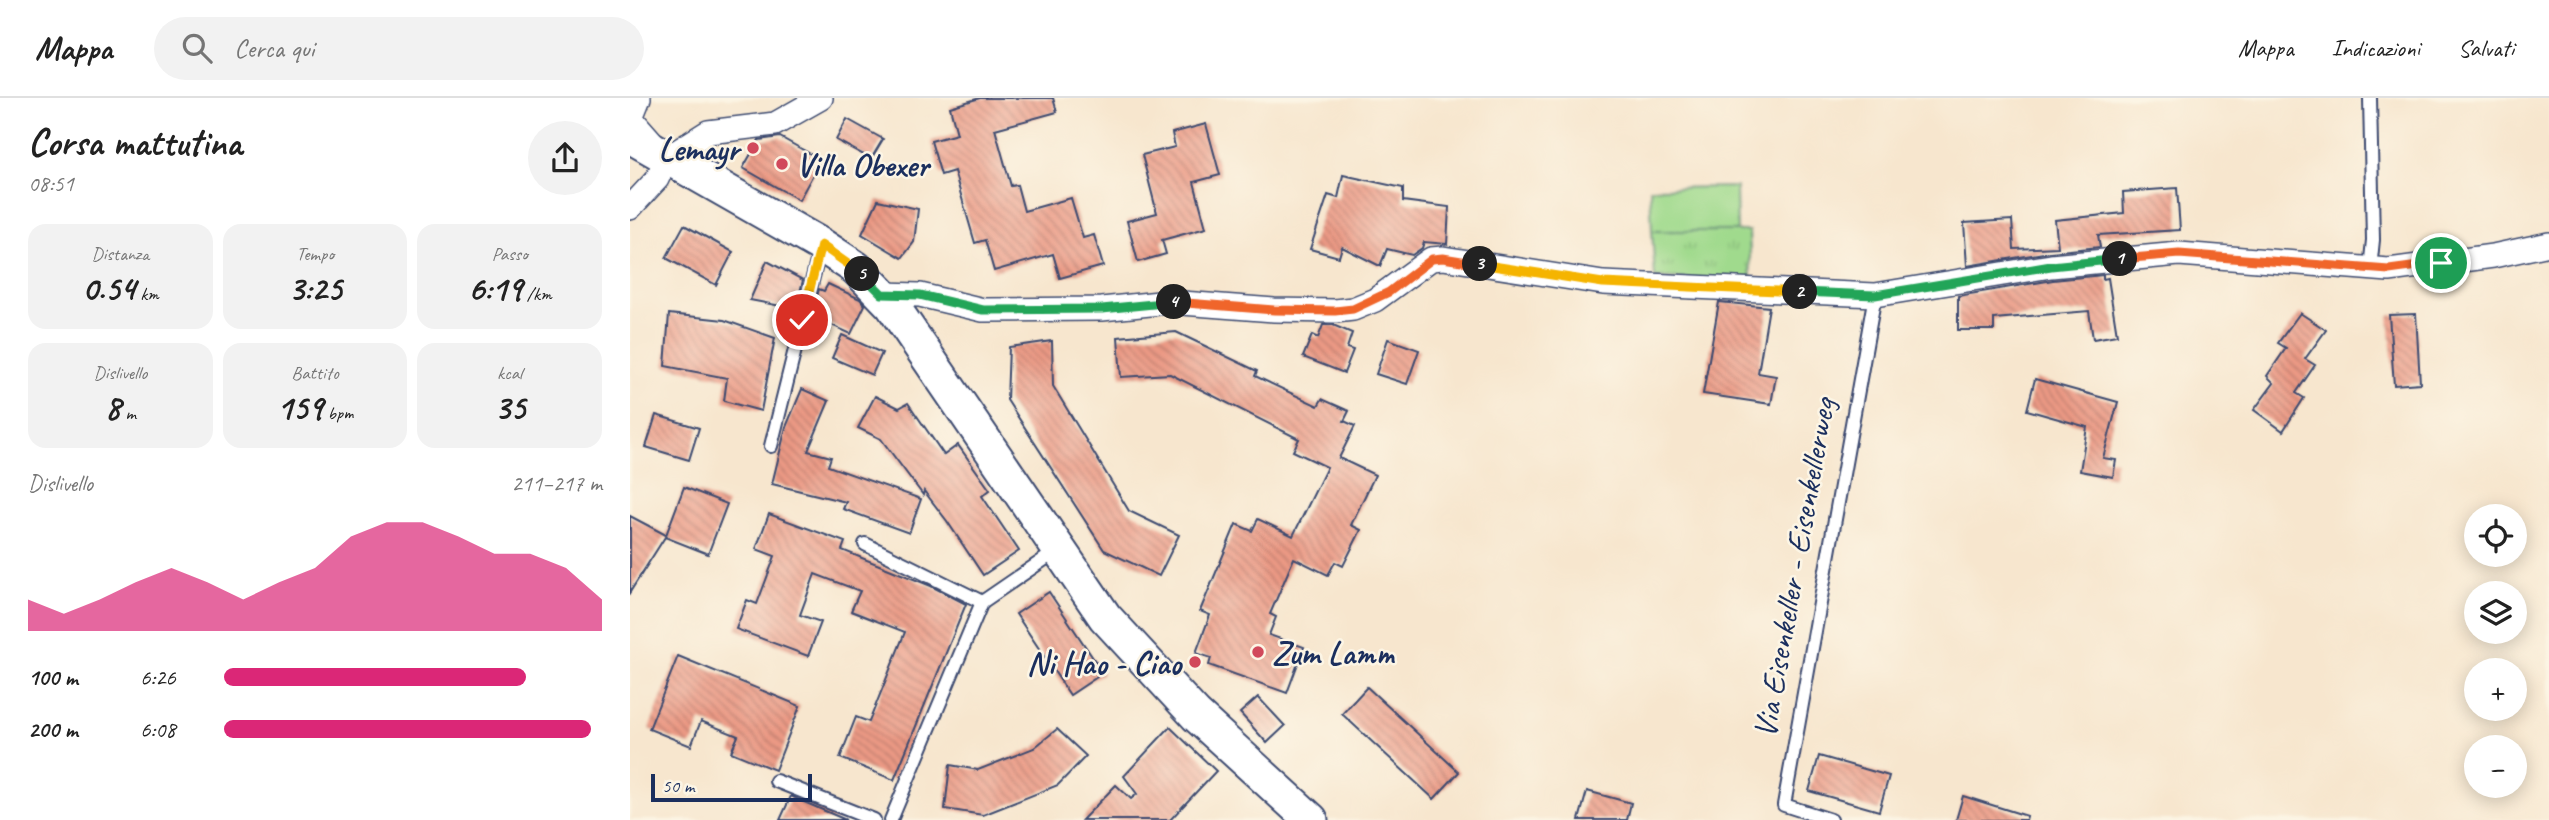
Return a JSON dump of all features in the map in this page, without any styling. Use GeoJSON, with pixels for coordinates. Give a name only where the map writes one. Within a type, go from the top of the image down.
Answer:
{"type":"FeatureCollection","features":[{"type":"Feature","properties":{"kind":"main road"},"geometry":{"type":"LineString","coordinates":[[630,136],[821,245],[856,268],[882,294],[915,338],[1105,617],[1196,715],[1311,820]]}},
{"type":"Feature","properties":{"kind":"street"},"geometry":{"type":"LineString","coordinates":[[639,98],[631,118],[667,158]]}},
{"type":"Feature","properties":{"kind":"street"},"geometry":{"type":"LineString","coordinates":[[630,208],[657,179],[667,158],[708,132],[775,124],[821,98]]}},
{"type":"Feature","properties":{"kind":"street"},"geometry":{"type":"LineString","coordinates":[[882,294],[920,295],[983,310],[1102,309],[1169,302],[1274,310],[1335,311],[1353,309],[1376,300],[1432,259],[1443,258],[1603,283],[1875,295],[2051,266],[2179,254],[2389,270],[2493,257],[2549,244]]}},
{"type":"Feature","properties":{"kind":"lane"},"geometry":{"type":"LineString","coordinates":[[2370,98],[2373,240],[2370,269]]}},
{"type":"Feature","properties":{"kind":"lane"},"geometry":{"type":"LineString","coordinates":[[771,446],[821,245]]}},
{"type":"Feature","properties":{"kind":"lane","name":"Via Eisenkeller - Eisenkellerweg"},"geometry":{"type":"LineString","coordinates":[[1831,820],[1784,805],[1875,295]]}},
{"type":"Feature","properties":{"kind":"lane"},"geometry":{"type":"LineString","coordinates":[[865,544],[982,602]]}},
{"type":"Feature","properties":{"kind":"lane"},"geometry":{"type":"LineString","coordinates":[[891,820],[982,602],[1059,550]]}},
{"type":"Feature","properties":{"kind":"lane"},"geometry":{"type":"LineString","coordinates":[[776,781],[874,820]]}},
{"type":"Feature","properties":{"kind":"green space"},"geometry":{"type":"Polygon","coordinates":[[[1736,187],[1737,231],[1652,231],[1650,188],[1736,187]]]}},
{"type":"Feature","properties":{"kind":"green space"},"geometry":{"type":"Polygon","coordinates":[[[1652,231],[1749,231],[1751,281],[1655,278],[1652,231]]]}},
{"type":"Feature","properties":{"kind":"building"},"geometry":{"type":"Polygon","coordinates":[[[980,98],[1053,98],[1057,112],[995,129],[1011,186],[1017,185],[1024,211],[1071,198],[1083,238],[1094,235],[1103,266],[1060,278],[1053,254],[994,271],[985,240],[975,243],[954,171],[941,175],[931,141],[957,134],[950,107],[980,98]]]}},
{"type":"Feature","properties":{"kind":"building"},"geometry":{"type":"Polygon","coordinates":[[[847,119],[883,139],[871,159],[836,140],[847,119]]]}},
{"type":"Feature","properties":{"kind":"building"},"geometry":{"type":"Polygon","coordinates":[[[1206,124],[1220,175],[1194,182],[1206,228],[1162,240],[1166,254],[1138,262],[1127,221],[1157,213],[1142,155],[1175,147],[1172,133],[1206,124]]]}},
{"type":"Feature","properties":{"kind":"building","name":"Villa Obexer"},"geometry":{"type":"Polygon","coordinates":[[[780,137],[821,160],[799,200],[743,168],[759,140],[780,137]]]}},
{"type":"Feature","properties":{"kind":"building"},"geometry":{"type":"Polygon","coordinates":[[[1343,175],[1403,188],[1403,201],[1449,207],[1447,244],[1424,242],[1422,248],[1412,255],[1387,249],[1380,266],[1342,247],[1339,257],[1310,249],[1328,195],[1338,198],[1343,175]]]}},
{"type":"Feature","properties":{"kind":"building"},"geometry":{"type":"Polygon","coordinates":[[[2177,188],[2180,230],[2098,235],[2100,247],[2050,252],[1967,266],[1964,223],[2012,220],[2014,249],[2058,247],[2055,220],[2124,213],[2123,192],[2177,188]]]}},
{"type":"Feature","properties":{"kind":"building"},"geometry":{"type":"Polygon","coordinates":[[[878,200],[918,209],[914,242],[902,258],[862,234],[878,200]]]}},
{"type":"Feature","properties":{"kind":"building"},"geometry":{"type":"Polygon","coordinates":[[[684,225],[733,252],[716,285],[666,258],[684,225]]]}},
{"type":"Feature","properties":{"kind":"building"},"geometry":{"type":"Polygon","coordinates":[[[767,261],[803,280],[796,309],[750,300],[767,261]]]}},
{"type":"Feature","properties":{"kind":"building"},"geometry":{"type":"Polygon","coordinates":[[[2103,275],[2103,279],[2108,278],[2117,335],[2093,339],[2089,311],[1994,319],[1994,330],[1958,330],[1958,296],[2053,280],[2103,275]]]}},
{"type":"Feature","properties":{"kind":"building"},"geometry":{"type":"Polygon","coordinates":[[[828,284],[860,299],[865,305],[851,334],[812,316],[819,289],[824,291],[828,284]]]}},
{"type":"Feature","properties":{"kind":"building"},"geometry":{"type":"Polygon","coordinates":[[[1719,302],[1769,307],[1758,373],[1776,376],[1771,404],[1703,394],[1719,302]]]}},
{"type":"Feature","properties":{"kind":"building"},"geometry":{"type":"Polygon","coordinates":[[[2300,313],[2326,330],[2305,359],[2315,365],[2296,393],[2304,398],[2283,431],[2254,410],[2274,383],[2267,376],[2286,348],[2278,343],[2300,313]]]}},
{"type":"Feature","properties":{"kind":"building"},"geometry":{"type":"Polygon","coordinates":[[[669,314],[724,320],[775,338],[761,411],[724,401],[727,378],[665,366],[669,314]]]}},
{"type":"Feature","properties":{"kind":"building"},"geometry":{"type":"Polygon","coordinates":[[[2416,314],[2420,383],[2394,385],[2389,315],[2416,314]]]}},
{"type":"Feature","properties":{"kind":"building"},"geometry":{"type":"Polygon","coordinates":[[[1323,325],[1333,325],[1352,333],[1347,348],[1353,350],[1344,373],[1303,357],[1312,335],[1318,338],[1323,325]]]}},
{"type":"Feature","properties":{"kind":"building"},"geometry":{"type":"Polygon","coordinates":[[[1176,332],[1257,371],[1255,376],[1318,406],[1322,399],[1349,411],[1344,421],[1355,426],[1339,458],[1375,475],[1351,525],[1361,530],[1343,566],[1335,562],[1328,575],[1294,558],[1270,614],[1276,617],[1269,635],[1304,647],[1287,693],[1209,665],[1211,658],[1196,653],[1210,615],[1200,611],[1236,524],[1252,531],[1258,519],[1293,536],[1327,467],[1293,451],[1299,439],[1170,374],[1121,377],[1118,337],[1176,332]]]}},
{"type":"Feature","properties":{"kind":"building"},"geometry":{"type":"Polygon","coordinates":[[[842,335],[882,353],[872,375],[832,358],[842,335]]]}},
{"type":"Feature","properties":{"kind":"building"},"geometry":{"type":"Polygon","coordinates":[[[1388,339],[1419,350],[1407,384],[1376,374],[1388,339]]]}},
{"type":"Feature","properties":{"kind":"building"},"geometry":{"type":"Polygon","coordinates":[[[1052,341],[1053,386],[1129,511],[1179,535],[1159,576],[1104,550],[1007,400],[1009,347],[1052,341]]]}},
{"type":"Feature","properties":{"kind":"building"},"geometry":{"type":"Polygon","coordinates":[[[2035,379],[2118,402],[2103,458],[2116,460],[2113,477],[2080,471],[2087,427],[2027,410],[2035,379]]]}},
{"type":"Feature","properties":{"kind":"building"},"geometry":{"type":"Polygon","coordinates":[[[802,389],[829,401],[808,451],[831,457],[828,466],[921,499],[909,533],[843,509],[846,502],[772,484],[786,427],[802,389]]]}},
{"type":"Feature","properties":{"kind":"building"},"geometry":{"type":"Polygon","coordinates":[[[875,396],[899,408],[908,403],[944,455],[958,445],[990,490],[982,496],[1019,551],[983,575],[947,521],[924,491],[923,495],[881,439],[858,428],[875,396]]]}},
{"type":"Feature","properties":{"kind":"building"},"geometry":{"type":"Polygon","coordinates":[[[656,415],[699,428],[689,460],[646,447],[656,415]]]}},
{"type":"Feature","properties":{"kind":"building"},"geometry":{"type":"Polygon","coordinates":[[[684,487],[727,504],[708,554],[665,537],[630,592],[630,516],[666,535],[684,487]]]}},
{"type":"Feature","properties":{"kind":"building"},"geometry":{"type":"Polygon","coordinates":[[[769,514],[845,542],[842,550],[931,586],[966,604],[894,780],[840,758],[856,717],[869,722],[905,632],[851,611],[860,591],[815,574],[800,615],[821,622],[808,656],[736,629],[747,600],[757,604],[775,556],[756,549],[769,514]]]}},
{"type":"Feature","properties":{"kind":"building"},"geometry":{"type":"Polygon","coordinates":[[[1049,592],[1103,673],[1070,695],[1016,614],[1049,592]]]}},
{"type":"Feature","properties":{"kind":"building"},"geometry":{"type":"Polygon","coordinates":[[[678,656],[800,706],[775,770],[731,752],[738,736],[701,721],[691,746],[649,729],[678,656]]]}},
{"type":"Feature","properties":{"kind":"building"},"geometry":{"type":"Polygon","coordinates":[[[1367,687],[1459,772],[1434,799],[1342,714],[1367,687]]]}},
{"type":"Feature","properties":{"kind":"building"},"geometry":{"type":"Polygon","coordinates":[[[1258,697],[1285,726],[1267,743],[1240,713],[1258,697]]]}},
{"type":"Feature","properties":{"kind":"building"},"geometry":{"type":"Polygon","coordinates":[[[1170,727],[1216,771],[1170,820],[1082,820],[1116,785],[1131,799],[1137,794],[1124,776],[1170,727]]]}},
{"type":"Feature","properties":{"kind":"building"},"geometry":{"type":"Polygon","coordinates":[[[1057,729],[1086,756],[1058,785],[983,815],[945,809],[950,765],[978,770],[1034,748],[1057,729]]]}},
{"type":"Feature","properties":{"kind":"building"},"geometry":{"type":"Polygon","coordinates":[[[1819,756],[1889,776],[1879,811],[1809,791],[1819,756]]]}},
{"type":"Feature","properties":{"kind":"building"},"geometry":{"type":"Polygon","coordinates":[[[1587,791],[1631,803],[1627,820],[1579,820],[1587,791]]]}},
{"type":"Feature","properties":{"kind":"building"},"geometry":{"type":"Polygon","coordinates":[[[791,796],[797,799],[846,820],[780,820],[791,796]]]}},
{"type":"Feature","properties":{"kind":"building"},"geometry":{"type":"Polygon","coordinates":[[[1963,796],[2027,816],[2026,820],[1956,820],[1963,796]]]}},
{"type":"Feature","properties":{"kind":"place","name":"Lemayr"},"geometry":{"type":"Point","coordinates":[753,148]}},
{"type":"Feature","properties":{"kind":"place","name":"Villa Obexer"},"geometry":{"type":"Point","coordinates":[782,164]}},
{"type":"Feature","properties":{"kind":"place","name":"Zum Lamm"},"geometry":{"type":"Point","coordinates":[1258,652]}},
{"type":"Feature","properties":{"kind":"place","name":"Ni Hao - Ciao"},"geometry":{"type":"Point","coordinates":[1195,662]}},
{"type":"Feature","properties":{"kind":"route"},"geometry":{"type":"LineString","coordinates":[[802,320],[821,245],[856,268],[882,294],[920,295],[983,310],[1102,309],[1169,302],[1274,310],[1353,309],[1389,292],[1432,259],[1443,258],[1603,283],[1875,295],[2051,266],[2179,254],[2389,270],[2441,263]]}}]}
